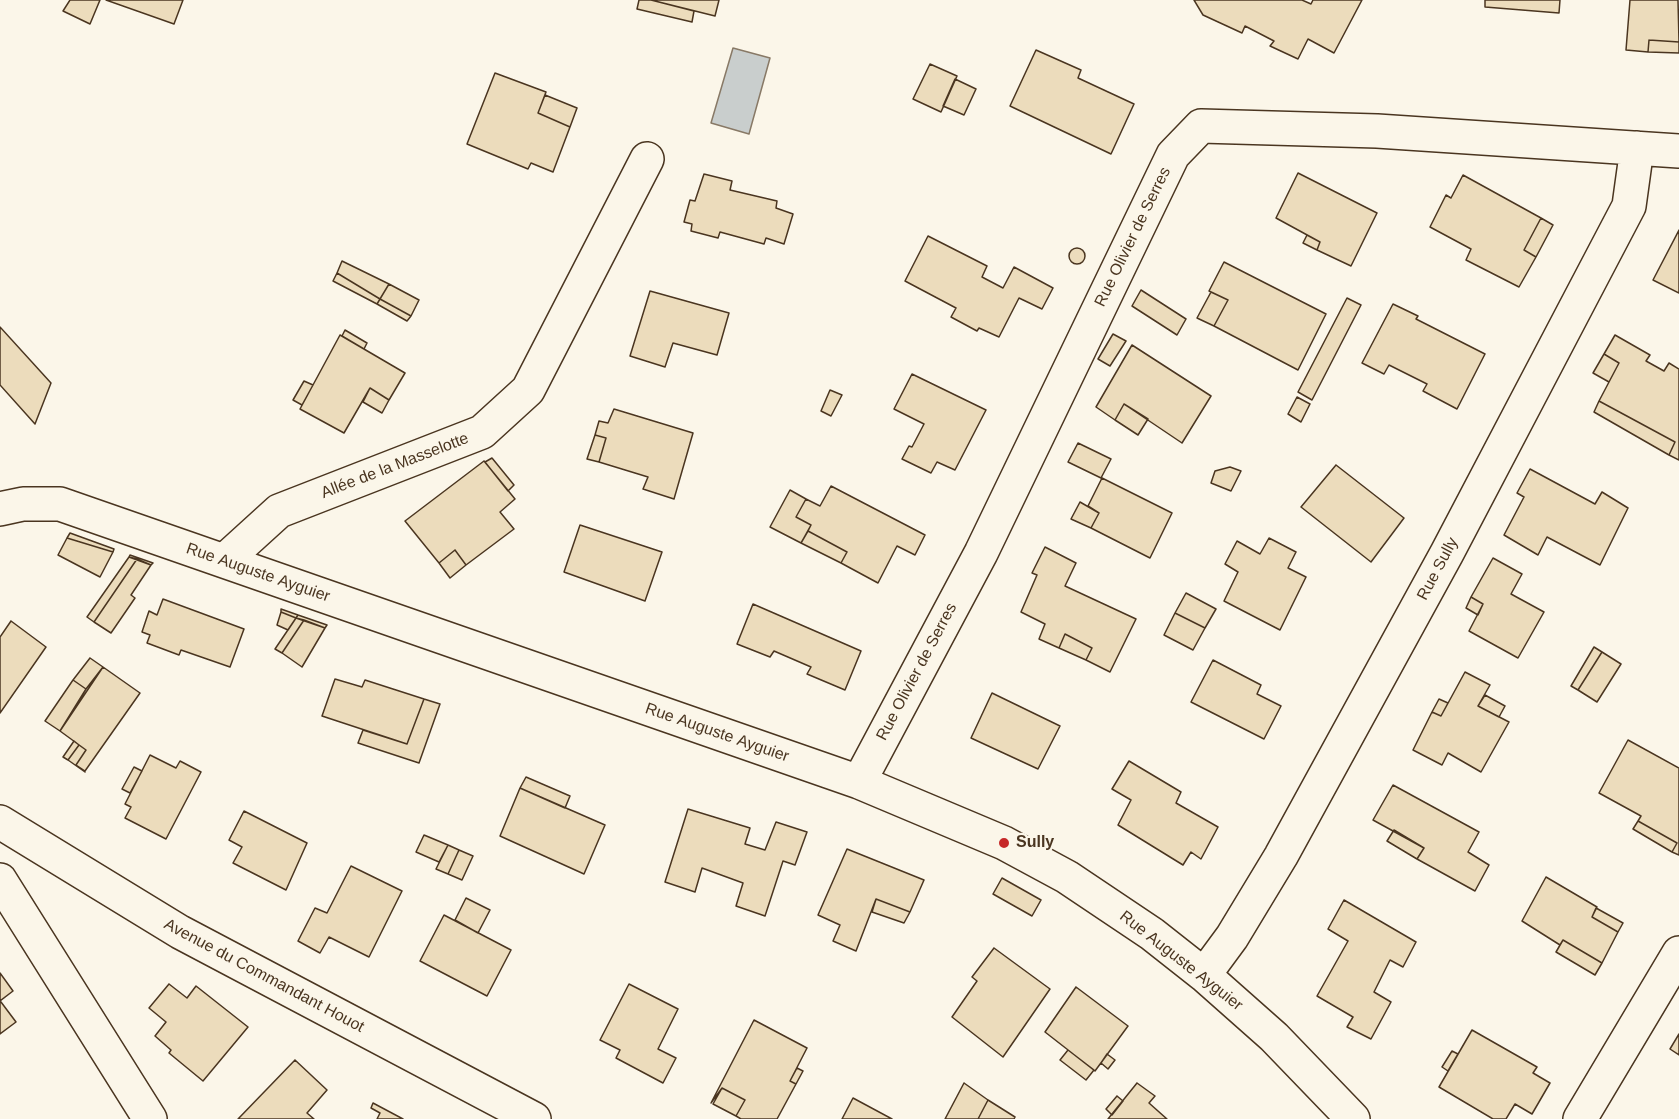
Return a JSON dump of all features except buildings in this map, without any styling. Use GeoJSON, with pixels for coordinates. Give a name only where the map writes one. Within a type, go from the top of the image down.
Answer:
{"type":"FeatureCollection","features":[{"type":"Feature","properties":{"kind":"street","name":"Rue Olivier de Serres"},"geometry":{"type":"LineString","coordinates":[[859,782],[981,553],[1173,155],[1201,126],[1377,131],[1679,151]]}},
{"type":"Feature","properties":{"kind":"street","name":"Rue Sully"},"geometry":{"type":"LineString","coordinates":[[1204,975],[1232,937],[1281,856],[1447,553],[1629,206],[1637,148]]}},
{"type":"Feature","properties":{"kind":"street","name":"Allée de la Masselotte"},"geometry":{"type":"LineString","coordinates":[[224,561],[279,511],[482,432],[528,390],[647,159]]}},
{"type":"Feature","properties":{"kind":"street","name":"Rue Auguste Ayguier"},"geometry":{"type":"LineString","coordinates":[[0,509],[23,504],[60,504],[859,782],[1004,843],[1067,877],[1152,934],[1204,975],[1274,1037],[1353,1119]]}},
{"type":"Feature","properties":{"kind":"street","name":"Avenue du Commandant Houot"},"geometry":{"type":"LineString","coordinates":[[2,830],[180,932],[534,1119]]}},
{"type":"Feature","properties":{"kind":"street"},"geometry":{"type":"LineString","coordinates":[[0,880],[150,1119]]}},
{"type":"Feature","properties":{"kind":"street"},"geometry":{"type":"LineString","coordinates":[[1580,1119],[1679,953]]}},
{"type":"Feature","properties":{"kind":"shaded area"},"geometry":{"type":"Polygon","coordinates":[[[733,48],[770,58],[749,134],[711,123],[733,48]]]}},
{"type":"Feature","properties":{"kind":"place","name":"Sully"},"geometry":{"type":"Point","coordinates":[1004,843]}}]}
